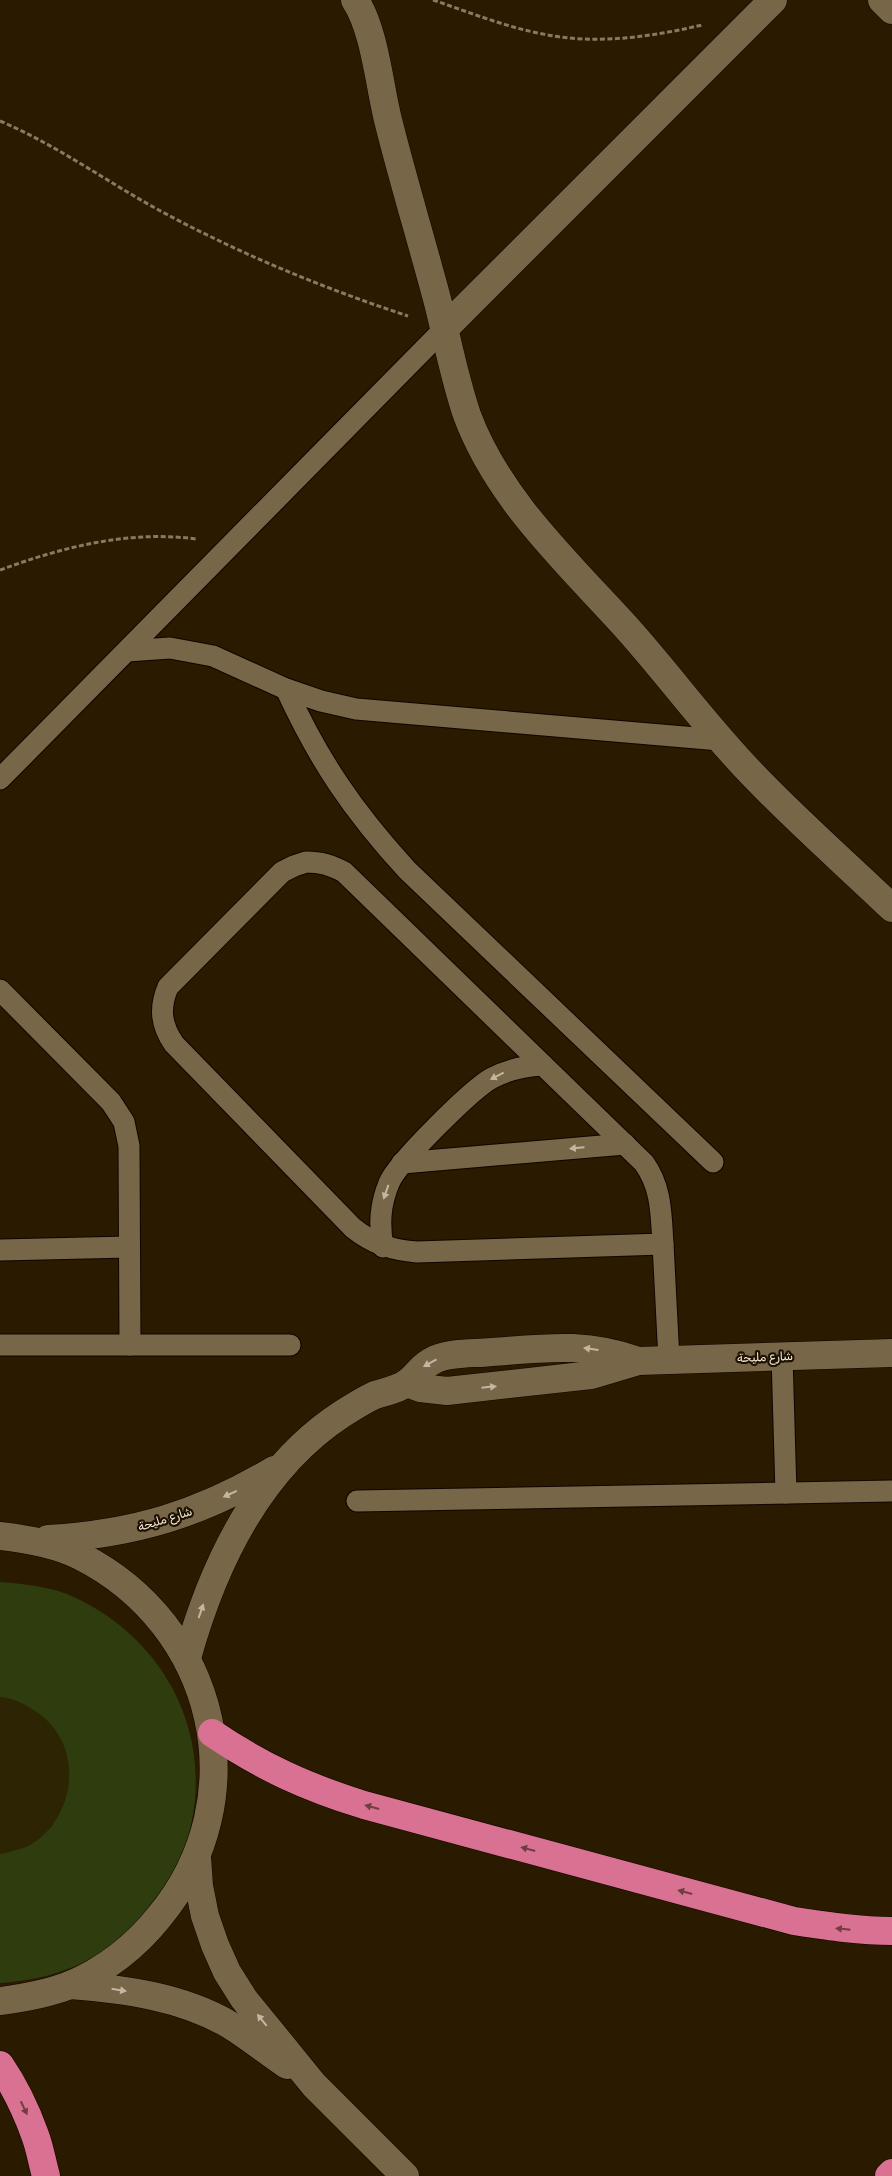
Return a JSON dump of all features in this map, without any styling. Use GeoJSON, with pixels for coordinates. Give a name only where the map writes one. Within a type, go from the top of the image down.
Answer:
{"type":"FeatureCollection","features":[{"type":"Feature","properties":{"kind":"highway"},"geometry":{"type":"LineString","coordinates":[[212,1733],[247,1757],[284,1776],[324,1793],[364,1805],[794,1921],[850,1929],[892,1931]]}},
{"type":"Feature","properties":{"kind":"highway"},"geometry":{"type":"LineString","coordinates":[[0,2065],[26,2110],[36,2136],[46,2176]]}},
{"type":"Feature","properties":{"kind":"highway"},"geometry":{"type":"LineString","coordinates":[[889,2176],[892,2173]]}},
{"type":"Feature","properties":{"kind":"street"},"geometry":{"type":"LineString","coordinates":[[355,0],[367,25],[399,164],[445,328],[454,372],[468,417],[488,459],[514,498],[564,561],[652,656],[720,740],[754,777],[892,908]]}},
{"type":"Feature","properties":{"kind":"street"},"geometry":{"type":"LineString","coordinates":[[445,328],[773,0]]}},
{"type":"Feature","properties":{"kind":"street"},"geometry":{"type":"LineString","coordinates":[[882,0],[892,10]]}},
{"type":"Feature","properties":{"kind":"street","name":"شارع مليحة"},"geometry":{"type":"LineString","coordinates":[[187,1658],[199,1614],[215,1573],[236,1533],[260,1496],[288,1461],[313,1436],[342,1414],[373,1396],[407,1384],[426,1364],[452,1355],[571,1347],[605,1351],[638,1361],[892,1352]]}},
{"type":"Feature","properties":{"kind":"street","name":"شارع مليحة"},"geometry":{"type":"LineString","coordinates":[[31,1540],[86,1537],[140,1528],[192,1512],[241,1489],[288,1461]]}},
{"type":"Feature","properties":{"kind":"street"},"geometry":{"type":"LineString","coordinates":[[0,1536],[31,1540],[79,1556],[122,1582],[159,1616],[187,1658],[203,1695],[212,1733],[214,1775],[211,1808],[197,1857],[176,1898],[146,1933],[111,1963],[70,1985],[32,1997],[0,2001]]}},
{"type":"Feature","properties":{"kind":"street"},"geometry":{"type":"LineString","coordinates":[[197,1857],[199,1886],[205,1916],[227,1972],[244,1999],[314,2085],[405,2176]]}},
{"type":"Feature","properties":{"kind":"street"},"geometry":{"type":"LineString","coordinates":[[70,1985],[135,1992],[197,2010],[229,2025],[314,2085]]}},
{"type":"Feature","properties":{"kind":"lane"},"geometry":{"type":"LineString","coordinates":[[0,779],[445,328]]}},
{"type":"Feature","properties":{"kind":"lane"},"geometry":{"type":"LineString","coordinates":[[127,652],[170,648],[192,650],[234,664],[286,689],[321,701],[374,711],[720,740]]}},
{"type":"Feature","properties":{"kind":"lane"},"geometry":{"type":"LineString","coordinates":[[286,689],[303,727],[323,763],[346,798],[375,835],[407,870],[713,1162]]}},
{"type":"Feature","properties":{"kind":"lane"},"geometry":{"type":"LineString","coordinates":[[663,1244],[417,1252],[383,1247],[367,1239],[353,1228],[174,1044],[163,1023],[163,998],[168,987],[282,872],[306,862],[320,862],[332,865],[344,872],[625,1144],[652,1175],[658,1188],[661,1202],[669,1360]]}},
{"type":"Feature","properties":{"kind":"lane"},"geometry":{"type":"LineString","coordinates":[[0,990],[119,1111],[128,1134],[130,1345]]}},
{"type":"Feature","properties":{"kind":"lane"},"geometry":{"type":"LineString","coordinates":[[383,1247],[380,1224],[382,1203],[389,1182],[402,1163],[476,1090],[491,1078],[525,1066],[544,1065]]}},
{"type":"Feature","properties":{"kind":"lane"},"geometry":{"type":"LineString","coordinates":[[402,1163],[625,1144]]}},
{"type":"Feature","properties":{"kind":"lane"},"geometry":{"type":"LineString","coordinates":[[0,1250],[129,1247]]}},
{"type":"Feature","properties":{"kind":"lane"},"geometry":{"type":"LineString","coordinates":[[0,1345],[290,1345]]}},
{"type":"Feature","properties":{"kind":"lane"},"geometry":{"type":"LineString","coordinates":[[782,1356],[786,1493]]}},
{"type":"Feature","properties":{"kind":"lane"},"geometry":{"type":"LineString","coordinates":[[357,1501],[892,1491]]}},
{"type":"Feature","properties":{"kind":"path"},"geometry":{"type":"LineString","coordinates":[[433,0],[508,26],[543,34],[579,39],[615,39],[709,23]]}},
{"type":"Feature","properties":{"kind":"path"},"geometry":{"type":"LineString","coordinates":[[0,121],[56,149],[102,178],[168,215],[235,249],[374,305],[445,328]]}},
{"type":"Feature","properties":{"kind":"path"},"geometry":{"type":"LineString","coordinates":[[0,570],[78,545],[115,539],[154,537],[193,539],[232,545]]}},
{"type":"Feature","properties":{"kind":"green space"},"geometry":{"type":"Polygon","coordinates":[[[0,1582],[42,1587],[67,1594],[99,1611],[127,1632],[151,1656],[170,1684],[185,1715],[193,1749],[196,1784],[192,1820],[182,1855],[173,1874],[139,1923],[109,1948],[75,1966],[39,1978],[0,1983],[0,1854],[29,1844],[53,1825],[4,1698],[0,1697],[0,1582]]]}},
{"type":"Feature","properties":{"kind":"sand"},"geometry":{"type":"Polygon","coordinates":[[[0,1697],[23,1704],[50,1723],[61,1739],[67,1756],[69,1774],[67,1792],[62,1809],[52,1825],[39,1839],[30,1845],[0,1854],[0,1697]]]}}]}
